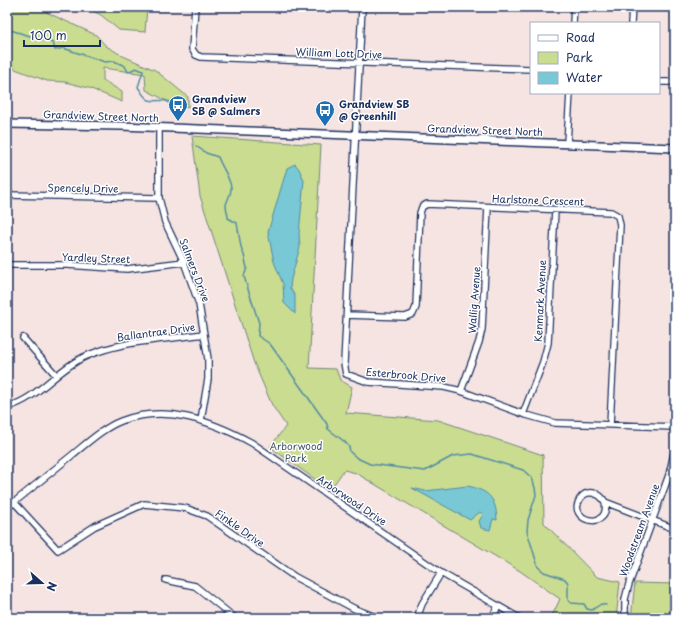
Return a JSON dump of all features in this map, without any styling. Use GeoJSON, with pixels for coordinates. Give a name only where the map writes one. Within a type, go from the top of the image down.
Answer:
{"type":"FeatureCollection","features":[{"type":"Feature","properties":{"kind":"street","name":"William Lott Drive"},"geometry":{"type":"LineString","coordinates":[[195,7],[192,49],[196,55],[201,57],[530,69]]}},
{"type":"Feature","properties":{"kind":"street","name":"Esterbrook Drive"},"geometry":{"type":"LineString","coordinates":[[362,7],[357,136],[344,363],[346,374],[368,382],[426,385],[461,391],[523,414],[555,423],[675,427]]}},
{"type":"Feature","properties":{"kind":"street"},"geometry":{"type":"LineString","coordinates":[[573,22],[574,7]]}},
{"type":"Feature","properties":{"kind":"street"},"geometry":{"type":"LineString","coordinates":[[631,22],[632,7]]}},
{"type":"Feature","properties":{"kind":"street"},"geometry":{"type":"LineString","coordinates":[[660,82],[675,82]]}},
{"type":"Feature","properties":{"kind":"street"},"geometry":{"type":"LineString","coordinates":[[567,142],[570,94]]}},
{"type":"Feature","properties":{"kind":"street","name":"Grandview Street North"},"geometry":{"type":"LineString","coordinates":[[7,124],[159,127],[357,136],[567,142],[675,148]]}},
{"type":"Feature","properties":{"kind":"street","name":"Salmers Drive"},"geometry":{"type":"LineString","coordinates":[[159,127],[159,198],[165,222],[184,262],[200,304],[208,358],[208,379],[201,420]]}},
{"type":"Feature","properties":{"kind":"street","name":"Spencely Drive"},"geometry":{"type":"LineString","coordinates":[[7,195],[159,198]]}},
{"type":"Feature","properties":{"kind":"street","name":"Harlstone Crescent"},"geometry":{"type":"LineString","coordinates":[[347,315],[405,317],[413,314],[416,307],[420,213],[424,205],[611,212],[618,216],[620,220],[610,425]]}},
{"type":"Feature","properties":{"kind":"street","name":"Wallig Avenue"},"geometry":{"type":"LineString","coordinates":[[461,391],[477,349],[482,329],[488,207]]}},
{"type":"Feature","properties":{"kind":"street","name":"Kenmark Avenue"},"geometry":{"type":"LineString","coordinates":[[523,414],[543,362],[548,343],[555,210]]}},
{"type":"Feature","properties":{"kind":"street","name":"Yardley Street"},"geometry":{"type":"LineString","coordinates":[[7,265],[66,265],[127,270],[184,262]]}},
{"type":"Feature","properties":{"kind":"street","name":"Ballantrae Drive"},"geometry":{"type":"LineString","coordinates":[[7,407],[30,397],[56,375],[83,357],[103,350],[148,341],[204,334]]}},
{"type":"Feature","properties":{"kind":"street"},"geometry":{"type":"LineString","coordinates":[[23,338],[56,375]]}},
{"type":"Feature","properties":{"kind":"street","name":"Arborwood Drive"},"geometry":{"type":"LineString","coordinates":[[7,508],[92,438],[120,421],[168,413],[201,420],[228,430],[252,443],[441,573],[519,618]]}},
{"type":"Feature","properties":{"kind":"street","name":"Woodstream Avenue"},"geometry":{"type":"LineString","coordinates":[[625,618],[625,600],[629,584],[669,475],[675,449]]}},
{"type":"Feature","properties":{"kind":"street"},"geometry":{"type":"LineString","coordinates":[[605,502],[605,510],[599,519],[590,521],[579,512],[578,504],[583,496],[596,493],[603,498],[605,502],[675,529]]}},
{"type":"Feature","properties":{"kind":"street","name":"Finkle Drive"},"geometry":{"type":"LineString","coordinates":[[14,502],[58,550],[95,526],[144,504],[185,508],[207,516],[295,578],[355,609],[378,618]]}},
{"type":"Feature","properties":{"kind":"street"},"geometry":{"type":"LineString","coordinates":[[417,618],[422,604],[441,573]]}},
{"type":"Feature","properties":{"kind":"street"},"geometry":{"type":"LineString","coordinates":[[166,580],[195,586],[235,618]]}},
{"type":"Feature","properties":{"kind":"street"},"geometry":{"type":"LineString","coordinates":[[492,618],[498,606]]}},
{"type":"Feature","properties":{"kind":"green space"},"geometry":{"type":"Polygon","coordinates":[[[7,7],[40,7],[48,13],[96,35],[106,46],[123,56],[155,70],[188,97],[188,107],[165,100],[146,90],[145,74],[103,68],[103,80],[122,92],[122,102],[89,88],[65,82],[47,81],[7,66],[7,7]]]}},
{"type":"Feature","properties":{"kind":"green space"},"geometry":{"type":"Polygon","coordinates":[[[85,7],[147,7],[145,32],[119,30],[101,15],[85,7]]]}},
{"type":"Feature","properties":{"kind":"green space","name":"Arborwood Park"},"geometry":{"type":"Polygon","coordinates":[[[192,136],[321,145],[309,368],[336,369],[340,380],[352,387],[346,413],[438,420],[543,455],[544,523],[597,577],[620,582],[616,618],[551,618],[560,599],[520,571],[356,473],[344,470],[330,490],[270,447],[286,426],[272,405],[254,363],[200,196],[192,136]]]}},
{"type":"Feature","properties":{"kind":"green space"},"geometry":{"type":"Polygon","coordinates":[[[635,583],[675,584],[675,618],[631,618],[635,583]]]}},
{"type":"Feature","properties":{"kind":"water"},"geometry":{"type":"Polygon","coordinates":[[[295,164],[304,180],[299,234],[300,247],[290,288],[295,296],[295,314],[284,303],[283,284],[274,262],[268,232],[287,168],[295,164]]]}},
{"type":"Feature","properties":{"kind":"water"},"geometry":{"type":"Polygon","coordinates":[[[468,486],[486,493],[493,501],[497,520],[493,519],[490,530],[481,528],[479,521],[483,515],[480,512],[470,520],[412,488],[425,491],[468,486]]]}},
{"type":"Feature","properties":{"kind":"waterway"},"geometry":{"type":"LineString","coordinates":[[7,29],[53,43],[55,50],[63,48],[105,62],[114,61],[125,66],[128,72],[136,68],[143,71],[138,87],[144,96],[152,101],[162,100],[168,102],[172,109]]}},
{"type":"Feature","properties":{"kind":"waterway"},"geometry":{"type":"LineString","coordinates":[[196,146],[206,153],[218,157],[230,183],[231,192],[226,205],[228,218],[237,223],[241,247],[247,268],[244,276],[259,323],[258,336],[270,344],[327,424],[328,429],[345,442],[349,447],[350,452],[357,458],[370,464],[425,471],[453,456],[472,454],[523,470],[532,478],[535,488],[536,495],[528,520],[527,531],[538,567],[544,572],[565,579],[568,583],[568,600],[571,603],[584,604],[587,609],[592,610],[601,604],[606,605]]}},
{"type":"Feature","properties":{"kind":"waterway"},"geometry":{"type":"LineString","coordinates":[[666,618],[670,612],[675,612]]}},
{"type":"Feature","properties":{"kind":"waterway"},"geometry":{"type":"LineString","coordinates":[[640,617],[644,618]]}},
{"type":"Feature","properties":{"kind":"place","name":"Grandview SB @ Salmers"},"geometry":{"type":"Point","coordinates":[178,122]}},
{"type":"Feature","properties":{"kind":"place","name":"Grandview SB @ Greenhill"},"geometry":{"type":"Point","coordinates":[325,127]}}]}
